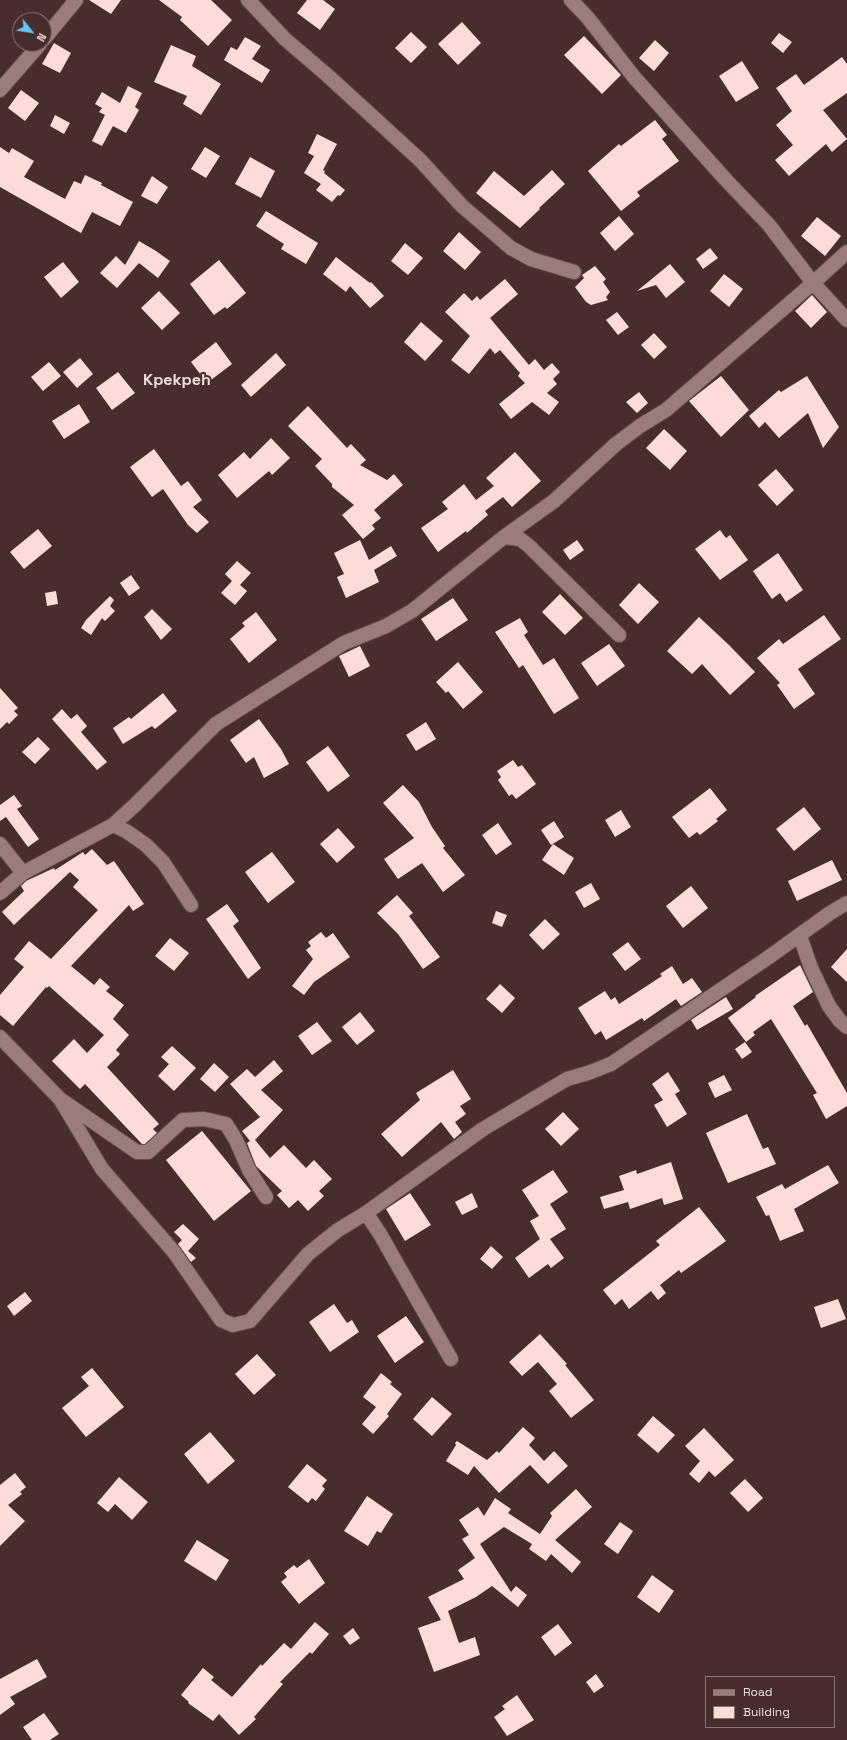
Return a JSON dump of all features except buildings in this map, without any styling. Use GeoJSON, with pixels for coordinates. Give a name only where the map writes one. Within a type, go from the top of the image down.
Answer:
{"type":"FeatureCollection","features":[{"type":"Feature","properties":{"kind":"street"},"geometry":{"type":"LineString","coordinates":[[52,29],[76,0]]}},
{"type":"Feature","properties":{"kind":"street"},"geometry":{"type":"LineString","coordinates":[[248,0],[285,39],[327,75],[420,160],[462,206],[511,248],[531,259],[574,272]]}},
{"type":"Feature","properties":{"kind":"street"},"geometry":{"type":"LineString","coordinates":[[571,0],[588,18],[634,76],[769,226],[813,283],[847,320]]}},
{"type":"Feature","properties":{"kind":"street"},"geometry":{"type":"LineString","coordinates":[[0,90],[33,52]]}},
{"type":"Feature","properties":{"kind":"street"},"geometry":{"type":"LineString","coordinates":[[0,893],[23,872],[113,825],[216,724],[344,644],[386,626],[412,611],[504,536],[554,501],[616,444],[640,426],[666,410],[847,252]]}},
{"type":"Feature","properties":{"kind":"street"},"geometry":{"type":"LineString","coordinates":[[504,536],[520,539],[529,546],[619,635]]}},
{"type":"Feature","properties":{"kind":"street"},"geometry":{"type":"LineString","coordinates":[[113,825],[126,831],[146,845],[163,862],[191,905]]}},
{"type":"Feature","properties":{"kind":"street"},"geometry":{"type":"LineString","coordinates":[[0,844],[23,872]]}},
{"type":"Feature","properties":{"kind":"street"},"geometry":{"type":"LineString","coordinates":[[60,1099],[102,1169],[174,1252],[220,1320],[233,1324],[250,1321],[308,1254],[338,1230],[366,1213],[483,1129],[567,1079],[611,1064],[800,936],[830,913],[847,903]]}},
{"type":"Feature","properties":{"kind":"street"},"geometry":{"type":"LineString","coordinates":[[800,936],[811,968],[829,1006],[840,1021],[847,1027]]}},
{"type":"Feature","properties":{"kind":"street"},"geometry":{"type":"LineString","coordinates":[[0,1037],[60,1099],[137,1152],[148,1152],[183,1120],[204,1119],[226,1124],[236,1140],[248,1170],[266,1197]]}},
{"type":"Feature","properties":{"kind":"street"},"geometry":{"type":"LineString","coordinates":[[366,1213],[380,1234],[451,1359]]}},
{"type":"Feature","properties":{"kind":"district","name":"Kpekpeh"},"geometry":{"type":"Point","coordinates":[177,381]}}]}
